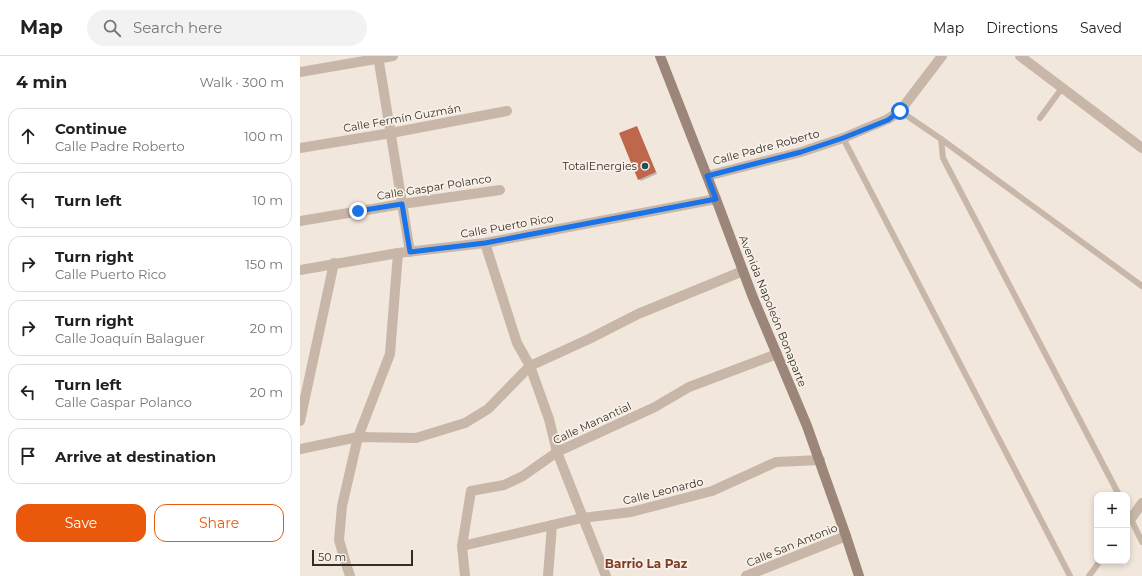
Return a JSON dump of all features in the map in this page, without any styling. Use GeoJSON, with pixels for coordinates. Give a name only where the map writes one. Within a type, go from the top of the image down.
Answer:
{"type":"FeatureCollection","features":[{"type":"Feature","properties":{"kind":"main road","name":"Avenida Napoleón Bonaparte"},"geometry":{"type":"LineString","coordinates":[[660,56],[752,296],[807,426],[859,576]]}},
{"type":"Feature","properties":{"kind":"street"},"geometry":{"type":"LineString","coordinates":[[300,72],[379,57],[393,56]]}},
{"type":"Feature","properties":{"kind":"street","name":"Calle Padre Roberto"},"geometry":{"type":"LineString","coordinates":[[707,176],[801,152],[843,138],[888,120],[900,111],[942,56]]}},
{"type":"Feature","properties":{"kind":"street"},"geometry":{"type":"LineString","coordinates":[[1020,56],[1142,148]]}},
{"type":"Feature","properties":{"kind":"street"},"geometry":{"type":"LineString","coordinates":[[379,57],[410,252]]}},
{"type":"Feature","properties":{"kind":"street","name":"Calle Fermín Guzmán"},"geometry":{"type":"LineString","coordinates":[[300,148],[507,112]]}},
{"type":"Feature","properties":{"kind":"street","name":"Calle Gaspar Polanco"},"geometry":{"type":"LineString","coordinates":[[300,221],[500,190]]}},
{"type":"Feature","properties":{"kind":"street","name":"Calle Puerto Rico"},"geometry":{"type":"LineString","coordinates":[[300,270],[398,253],[485,243],[716,199]]}},
{"type":"Feature","properties":{"kind":"street"},"geometry":{"type":"LineString","coordinates":[[485,243],[517,343],[530,366],[550,419],[557,452],[606,576]]}},
{"type":"Feature","properties":{"kind":"street"},"geometry":{"type":"LineString","coordinates":[[350,576],[339,540],[342,506],[358,437],[390,354],[398,253]]}},
{"type":"Feature","properties":{"kind":"street"},"geometry":{"type":"LineString","coordinates":[[300,421],[334,263]]}},
{"type":"Feature","properties":{"kind":"street"},"geometry":{"type":"LineString","coordinates":[[300,449],[358,437],[416,438],[465,423],[488,409],[530,366],[638,314],[743,271]]}},
{"type":"Feature","properties":{"kind":"street","name":"Calle Manantial"},"geometry":{"type":"LineString","coordinates":[[462,546],[470,491],[504,485],[523,476],[557,452],[655,407],[689,387],[777,354]]}},
{"type":"Feature","properties":{"kind":"street","name":"Calle Leonardo"},"geometry":{"type":"LineString","coordinates":[[462,546],[582,518],[631,512],[712,491],[776,462],[820,460]]}},
{"type":"Feature","properties":{"kind":"street"},"geometry":{"type":"LineString","coordinates":[[1130,516],[1142,503]]}},
{"type":"Feature","properties":{"kind":"street"},"geometry":{"type":"LineString","coordinates":[[548,576],[552,525]]}},
{"type":"Feature","properties":{"kind":"street","name":"Calle San Antonio"},"geometry":{"type":"LineString","coordinates":[[746,576],[846,536]]}},
{"type":"Feature","properties":{"kind":"street"},"geometry":{"type":"LineString","coordinates":[[462,546],[465,576]]}},
{"type":"Feature","properties":{"kind":"lane"},"geometry":{"type":"LineString","coordinates":[[1040,118],[1062,88]]}},
{"type":"Feature","properties":{"kind":"lane"},"geometry":{"type":"LineString","coordinates":[[900,111],[941,139],[1142,286]]}},
{"type":"Feature","properties":{"kind":"lane"},"geometry":{"type":"LineString","coordinates":[[843,138],[1070,576]]}},
{"type":"Feature","properties":{"kind":"lane"},"geometry":{"type":"LineString","coordinates":[[941,139],[943,158],[1117,492]]}},
{"type":"Feature","properties":{"kind":"lane"},"geometry":{"type":"LineString","coordinates":[[1130,521],[1142,542]]}},
{"type":"Feature","properties":{"kind":"lane"},"geometry":{"type":"LineString","coordinates":[[1089,576],[1098,564]]}},
{"type":"Feature","properties":{"kind":"building"},"geometry":{"type":"Polygon","coordinates":[[[637,126],[656,172],[638,180],[619,133],[637,126]]]}},
{"type":"Feature","properties":{"kind":"place","name":"TotalEnergies"},"geometry":{"type":"Point","coordinates":[645,166]}},
{"type":"Feature","properties":{"kind":"district","name":"Barrio La Paz"},"geometry":{"type":"Point","coordinates":[646,564]}},
{"type":"Feature","properties":{"kind":"route"},"geometry":{"type":"LineString","coordinates":[[358,211],[402,204],[410,252],[485,243],[716,199],[707,176],[801,152],[843,138],[888,120],[900,111]]}}]}
